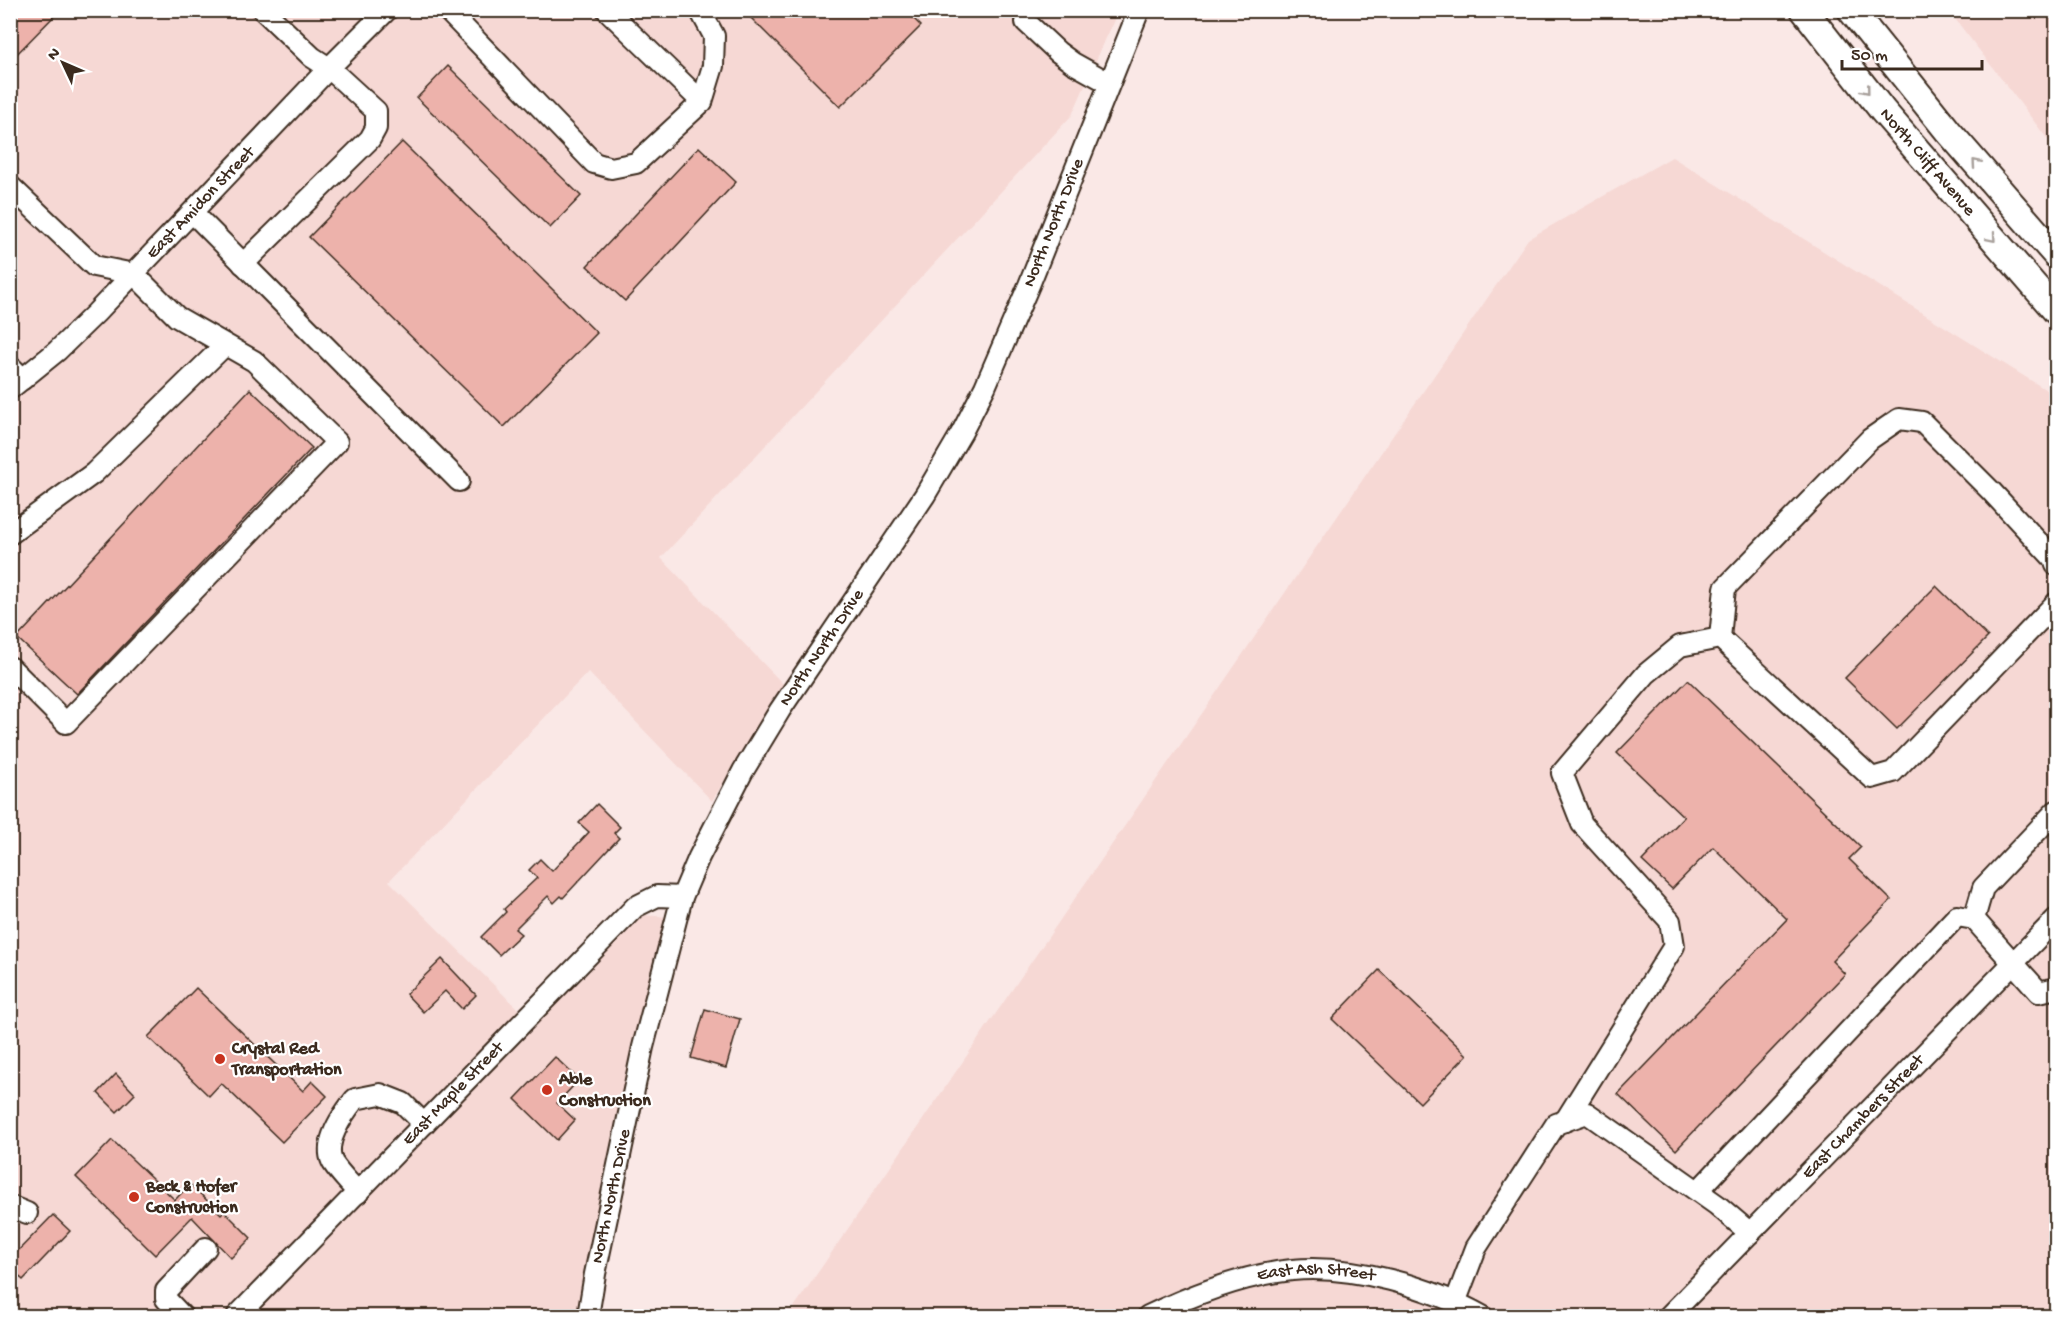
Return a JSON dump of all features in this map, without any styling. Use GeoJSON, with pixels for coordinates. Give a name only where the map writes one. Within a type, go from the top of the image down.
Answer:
{"type":"FeatureCollection","features":[{"type":"Feature","properties":{"kind":"main road","name":"North Cliff Avenue"},"geometry":{"type":"LineString","coordinates":[[1804,10],[1883,111],[2056,311]]}},
{"type":"Feature","properties":{"kind":"main road","name":"North Cliff Avenue"},"geometry":{"type":"LineString","coordinates":[[1851,10],[1948,131],[2056,255]]}},
{"type":"Feature","properties":{"kind":"street"},"geometry":{"type":"LineString","coordinates":[[243,264],[370,138],[376,128],[376,111],[329,68],[312,57],[263,10]]}},
{"type":"Feature","properties":{"kind":"street","name":"East Amidon Street"},"geometry":{"type":"LineString","coordinates":[[15,378],[57,351],[387,10]]}},
{"type":"Feature","properties":{"kind":"street"},"geometry":{"type":"LineString","coordinates":[[447,10],[594,163],[611,168],[636,163],[702,102],[713,66],[714,36],[700,10]]}},
{"type":"Feature","properties":{"kind":"street"},"geometry":{"type":"LineString","coordinates":[[607,10],[702,102]]}},
{"type":"Feature","properties":{"kind":"street","name":"North North Drive"},"geometry":{"type":"LineString","coordinates":[[588,1317],[643,1047],[682,897],[703,848],[743,771],[780,710],[925,495],[962,432],[985,387],[1029,285],[1139,10]]}},
{"type":"Feature","properties":{"kind":"street"},"geometry":{"type":"LineString","coordinates":[[1026,22],[1058,52],[1109,83]]}},
{"type":"Feature","properties":{"kind":"street"},"geometry":{"type":"LineString","coordinates":[[10,186],[93,266],[134,274],[177,317],[254,361],[337,442],[66,723],[10,667]]}},
{"type":"Feature","properties":{"kind":"street"},"geometry":{"type":"LineString","coordinates":[[193,213],[459,481]]}},
{"type":"Feature","properties":{"kind":"street"},"geometry":{"type":"LineString","coordinates":[[10,534],[94,473],[225,345]]}},
{"type":"Feature","properties":{"kind":"street"},"geometry":{"type":"LineString","coordinates":[[1720,638],[1725,588],[1870,439],[1899,419],[1922,422],[2054,559],[2056,565]]}},
{"type":"Feature","properties":{"kind":"street"},"geometry":{"type":"LineString","coordinates":[[1720,638],[1872,778],[1893,772],[2056,603]]}},
{"type":"Feature","properties":{"kind":"street"},"geometry":{"type":"LineString","coordinates":[[1565,1121],[1674,946],[1670,921],[1582,824],[1562,773],[1646,674],[1680,646],[1720,638]]}},
{"type":"Feature","properties":{"kind":"street"},"geometry":{"type":"LineString","coordinates":[[1974,919],[1983,888],[2056,811]]}},
{"type":"Feature","properties":{"kind":"street","name":"East Maple Street"},"geometry":{"type":"LineString","coordinates":[[237,1317],[635,907],[657,896],[682,897]]}},
{"type":"Feature","properties":{"kind":"street"},"geometry":{"type":"LineString","coordinates":[[1698,1191],[1957,916],[1974,919],[2040,992],[2056,988]]}},
{"type":"Feature","properties":{"kind":"street","name":"East Chambers Street"},"geometry":{"type":"LineString","coordinates":[[1669,1317],[2056,919]]}},
{"type":"Feature","properties":{"kind":"street"},"geometry":{"type":"LineString","coordinates":[[358,1193],[332,1161],[331,1143],[340,1118],[355,1099],[380,1094],[403,1103],[424,1124]]}},
{"type":"Feature","properties":{"kind":"street"},"geometry":{"type":"LineString","coordinates":[[1455,1303],[1476,1248],[1556,1124],[1587,1113],[1698,1191],[1750,1233]]}},
{"type":"Feature","properties":{"kind":"street"},"geometry":{"type":"LineString","coordinates":[[182,1317],[166,1299],[166,1291],[206,1248]]}},
{"type":"Feature","properties":{"kind":"street","name":"East Ash Street"},"geometry":{"type":"LineString","coordinates":[[1148,1317],[1217,1288],[1257,1276],[1293,1270],[1334,1271],[1402,1284],[1455,1303],[1482,1317]]}},
{"type":"Feature","properties":{"kind":"shaded area"},"geometry":{"type":"Polygon","coordinates":[[[10,11],[1118,11],[1072,115],[661,558],[784,685],[712,801],[588,672],[389,881],[520,1011],[221,1316],[11,1316],[10,11]]]}},
{"type":"Feature","properties":{"kind":"shaded area"},"geometry":{"type":"Polygon","coordinates":[[[1949,11],[2056,11],[2056,150],[1983,55],[1949,11]]]}},
{"type":"Feature","properties":{"kind":"shaded area"},"geometry":{"type":"Polygon","coordinates":[[[1672,157],[2056,396],[2056,1316],[788,1316],[1528,239],[1672,157]]]}},
{"type":"Feature","properties":{"kind":"shaded area"},"geometry":{"type":"Polygon","coordinates":[[[642,915],[669,917],[607,1165],[580,1316],[252,1316],[642,915]]]}},
{"type":"Feature","properties":{"kind":"building"},"geometry":{"type":"Polygon","coordinates":[[[10,10],[60,10],[10,61],[10,10]]]}},
{"type":"Feature","properties":{"kind":"building"},"geometry":{"type":"Polygon","coordinates":[[[743,10],[905,10],[921,26],[840,107],[743,10]]]}},
{"type":"Feature","properties":{"kind":"building"},"geometry":{"type":"Polygon","coordinates":[[[448,66],[581,196],[550,228],[417,98],[448,66]]]}},
{"type":"Feature","properties":{"kind":"building"},"geometry":{"type":"Polygon","coordinates":[[[402,142],[597,333],[504,427],[309,237],[402,142]]]}},
{"type":"Feature","properties":{"kind":"building"},"geometry":{"type":"Polygon","coordinates":[[[699,147],[736,182],[625,301],[587,266],[699,147]]]}},
{"type":"Feature","properties":{"kind":"building"},"geometry":{"type":"Polygon","coordinates":[[[250,389],[312,448],[77,694],[17,638],[250,389]]]}},
{"type":"Feature","properties":{"kind":"building"},"geometry":{"type":"Polygon","coordinates":[[[1936,586],[1988,637],[1897,729],[1845,678],[1936,586]]]}},
{"type":"Feature","properties":{"kind":"building"},"geometry":{"type":"Polygon","coordinates":[[[1688,680],[1861,847],[1849,859],[1891,900],[1832,961],[1845,974],[1676,1150],[1618,1094],[1787,919],[1713,847],[1672,889],[1642,861],[1684,817],[1617,753],[1688,680]]]}},
{"type":"Feature","properties":{"kind":"building"},"geometry":{"type":"Polygon","coordinates":[[[597,804],[620,827],[614,833],[619,838],[563,898],[561,896],[554,903],[548,896],[515,929],[521,934],[499,955],[481,937],[506,912],[504,909],[537,878],[529,870],[540,859],[552,871],[589,832],[579,823],[597,804]]]}},
{"type":"Feature","properties":{"kind":"building"},"geometry":{"type":"Polygon","coordinates":[[[442,959],[476,995],[462,1009],[445,991],[423,1012],[406,994],[442,959]]]}},
{"type":"Feature","properties":{"kind":"building"},"geometry":{"type":"Polygon","coordinates":[[[1379,970],[1467,1055],[1420,1103],[1332,1019],[1379,970]]]}},
{"type":"Feature","properties":{"kind":"building","name":"Crystal Red Transportation"},"geometry":{"type":"Polygon","coordinates":[[[196,988],[303,1091],[312,1081],[327,1096],[282,1142],[221,1083],[209,1096],[148,1037],[196,988]]]}},
{"type":"Feature","properties":{"kind":"building"},"geometry":{"type":"Polygon","coordinates":[[[705,1009],[740,1019],[726,1068],[691,1058],[705,1009]]]}},
{"type":"Feature","properties":{"kind":"building","name":"Able Construction"},"geometry":{"type":"Polygon","coordinates":[[[555,1057],[579,1080],[557,1103],[575,1120],[557,1140],[515,1099],[555,1057]]]}},
{"type":"Feature","properties":{"kind":"building"},"geometry":{"type":"Polygon","coordinates":[[[116,1074],[135,1094],[117,1112],[98,1093],[116,1074]]]}},
{"type":"Feature","properties":{"kind":"building","name":"Beck & Hofer Construction"},"geometry":{"type":"Polygon","coordinates":[[[112,1140],[175,1200],[190,1184],[221,1214],[224,1211],[251,1238],[231,1258],[192,1217],[155,1255],[76,1177],[112,1140]]]}},
{"type":"Feature","properties":{"kind":"building"},"geometry":{"type":"Polygon","coordinates":[[[53,1215],[70,1231],[23,1280],[10,1268],[10,1259],[53,1215]]]}},
{"type":"Feature","properties":{"kind":"place","name":"Crystal Red Transportation"},"geometry":{"type":"Point","coordinates":[220,1059]}},
{"type":"Feature","properties":{"kind":"place","name":"Able Construction"},"geometry":{"type":"Point","coordinates":[547,1090]}},
{"type":"Feature","properties":{"kind":"place","name":"Beck & Hofer Construction"},"geometry":{"type":"Point","coordinates":[134,1197]}}]}
